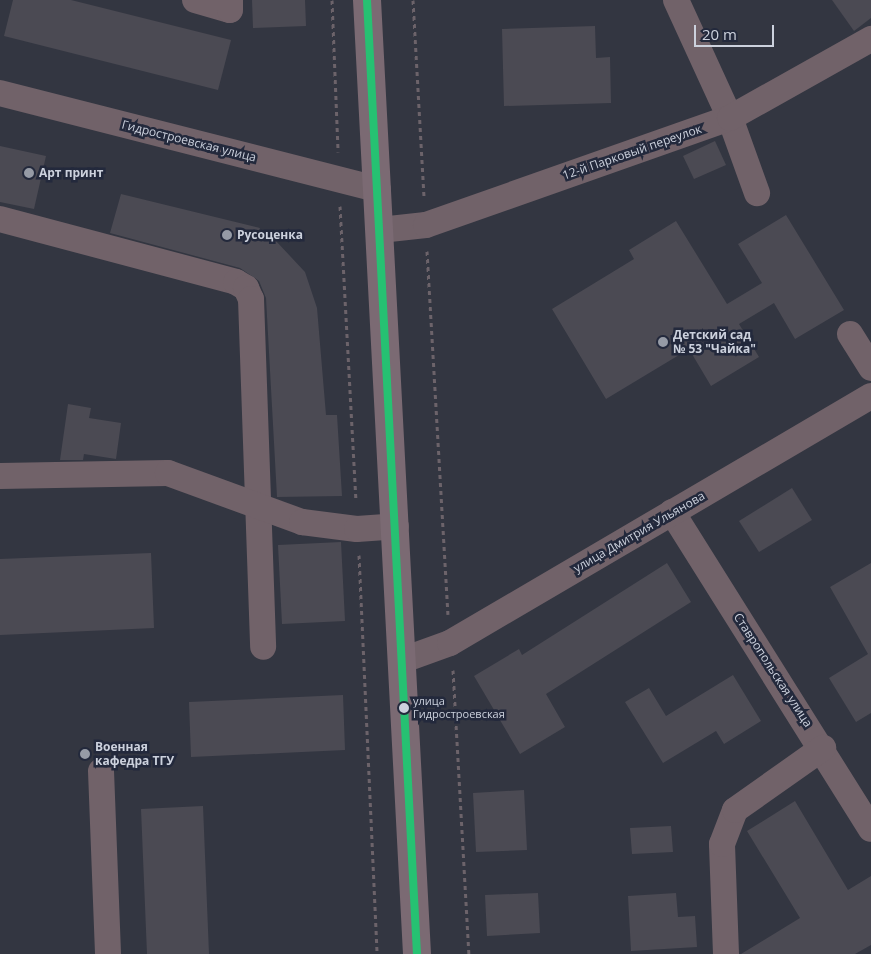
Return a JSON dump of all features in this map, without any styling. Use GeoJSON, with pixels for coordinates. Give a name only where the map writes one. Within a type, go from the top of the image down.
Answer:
{"type":"FeatureCollection","features":[{"type":"Feature","properties":{"kind":"main road"},"geometry":{"type":"LineString","coordinates":[[367,0],[418,954]]}},
{"type":"Feature","properties":{"kind":"street"},"geometry":{"type":"LineString","coordinates":[[194,0],[230,10],[230,0]]}},
{"type":"Feature","properties":{"kind":"street"},"geometry":{"type":"LineString","coordinates":[[676,0],[730,118],[757,193]]}},
{"type":"Feature","properties":{"kind":"street","name":"12-й Парковый переулок"},"geometry":{"type":"LineString","coordinates":[[380,230],[426,225],[730,118],[871,39]]}},
{"type":"Feature","properties":{"kind":"street","name":"Гидростроевская улица"},"geometry":{"type":"LineString","coordinates":[[0,93],[378,189]]}},
{"type":"Feature","properties":{"kind":"street"},"geometry":{"type":"LineString","coordinates":[[0,219],[236,282],[246,288],[251,300],[263,647]]}},
{"type":"Feature","properties":{"kind":"street"},"geometry":{"type":"LineString","coordinates":[[850,334],[871,368]]}},
{"type":"Feature","properties":{"kind":"street","name":"улица Дмитрия Ульянова"},"geometry":{"type":"LineString","coordinates":[[403,660],[450,643],[871,396]]}},
{"type":"Feature","properties":{"kind":"street"},"geometry":{"type":"LineString","coordinates":[[0,476],[168,473],[258,504],[302,522],[358,529],[396,526]]}},
{"type":"Feature","properties":{"kind":"street","name":"Ставропольская улица"},"geometry":{"type":"LineString","coordinates":[[672,512],[823,748],[871,829]]}},
{"type":"Feature","properties":{"kind":"street"},"geometry":{"type":"LineString","coordinates":[[726,954],[722,844],[735,810],[823,748]]}},
{"type":"Feature","properties":{"kind":"street"},"geometry":{"type":"LineString","coordinates":[[101,771],[108,954]]}},
{"type":"Feature","properties":{"kind":"path"},"geometry":{"type":"LineString","coordinates":[[332,0],[377,954]]}},
{"type":"Feature","properties":{"kind":"path"},"geometry":{"type":"LineString","coordinates":[[412,0],[469,954]]}},
{"type":"Feature","properties":{"kind":"building"},"geometry":{"type":"Polygon","coordinates":[[[13,0],[71,0],[231,40],[218,90],[4,36],[13,0]]]}},
{"type":"Feature","properties":{"kind":"building"},"geometry":{"type":"Polygon","coordinates":[[[252,0],[305,0],[306,26],[253,28],[252,0]]]}},
{"type":"Feature","properties":{"kind":"building"},"geometry":{"type":"Polygon","coordinates":[[[832,0],[871,0],[871,18],[854,31],[832,0]]]}},
{"type":"Feature","properties":{"kind":"building"},"geometry":{"type":"Polygon","coordinates":[[[595,26],[596,58],[610,57],[611,103],[504,106],[502,29],[595,26]]]}},
{"type":"Feature","properties":{"kind":"building"},"geometry":{"type":"Polygon","coordinates":[[[715,141],[726,165],[694,179],[683,156],[715,141]]]}},
{"type":"Feature","properties":{"kind":"building"},"geometry":{"type":"Polygon","coordinates":[[[0,146],[46,156],[34,209],[0,202],[0,146]]]}},
{"type":"Feature","properties":{"kind":"building"},"geometry":{"type":"Polygon","coordinates":[[[121,194],[260,228],[258,234],[276,241],[305,272],[317,308],[326,415],[337,415],[342,496],[277,497],[266,298],[259,281],[240,268],[110,233],[121,194]]]}},
{"type":"Feature","properties":{"kind":"building"},"geometry":{"type":"Polygon","coordinates":[[[786,215],[844,310],[795,339],[774,303],[739,324],[759,357],[711,386],[689,349],[606,399],[552,309],[634,259],[629,250],[676,221],[727,304],[762,283],[738,244],[786,215]]]}},
{"type":"Feature","properties":{"kind":"building"},"geometry":{"type":"Polygon","coordinates":[[[68,404],[91,408],[89,418],[121,423],[116,459],[84,454],[83,460],[60,460],[68,404]]]}},
{"type":"Feature","properties":{"kind":"building"},"geometry":{"type":"Polygon","coordinates":[[[792,488],[812,520],[759,552],[739,521],[792,488]]]}},
{"type":"Feature","properties":{"kind":"building"},"geometry":{"type":"Polygon","coordinates":[[[341,542],[345,621],[282,624],[278,545],[341,542]]]}},
{"type":"Feature","properties":{"kind":"building"},"geometry":{"type":"Polygon","coordinates":[[[151,553],[154,628],[0,635],[0,559],[151,553]]]}},
{"type":"Feature","properties":{"kind":"building"},"geometry":{"type":"Polygon","coordinates":[[[667,563],[691,602],[546,694],[565,727],[520,754],[474,676],[519,649],[522,655],[667,563]]]}},
{"type":"Feature","properties":{"kind":"building"},"geometry":{"type":"Polygon","coordinates":[[[871,563],[871,713],[856,722],[829,678],[868,654],[830,587],[871,563]]]}},
{"type":"Feature","properties":{"kind":"building"},"geometry":{"type":"Polygon","coordinates":[[[733,675],[761,721],[724,744],[716,731],[663,763],[625,702],[649,688],[666,716],[733,675]]]}},
{"type":"Feature","properties":{"kind":"building"},"geometry":{"type":"Polygon","coordinates":[[[343,695],[345,750],[191,757],[189,702],[343,695]]]}},
{"type":"Feature","properties":{"kind":"building"},"geometry":{"type":"Polygon","coordinates":[[[524,790],[527,850],[476,852],[473,793],[524,790]]]}},
{"type":"Feature","properties":{"kind":"building"},"geometry":{"type":"Polygon","coordinates":[[[795,801],[848,890],[871,876],[871,945],[855,954],[741,954],[800,918],[747,831],[795,801]]]}},
{"type":"Feature","properties":{"kind":"building"},"geometry":{"type":"Polygon","coordinates":[[[203,806],[209,954],[147,954],[141,809],[203,806]]]}},
{"type":"Feature","properties":{"kind":"building"},"geometry":{"type":"Polygon","coordinates":[[[671,826],[673,852],[632,854],[630,828],[671,826]]]}},
{"type":"Feature","properties":{"kind":"building"},"geometry":{"type":"Polygon","coordinates":[[[538,893],[540,933],[487,936],[485,895],[538,893]]]}},
{"type":"Feature","properties":{"kind":"building"},"geometry":{"type":"Polygon","coordinates":[[[676,893],[678,917],[695,916],[697,947],[631,951],[628,896],[676,893]]]}},
{"type":"Feature","properties":{"kind":"transit line"},"geometry":{"type":"LineString","coordinates":[[367,0],[417,954]]}},
{"type":"Feature","properties":{"kind":"place","name":"Арт принт"},"geometry":{"type":"Point","coordinates":[29,173]}},
{"type":"Feature","properties":{"kind":"place","name":"Русоценка"},"geometry":{"type":"Point","coordinates":[227,235]}},
{"type":"Feature","properties":{"kind":"place","name":"Детский сад № 53 \"Чайка\""},"geometry":{"type":"Point","coordinates":[663,342]}},
{"type":"Feature","properties":{"kind":"place","name":"улица Гидростроевская"},"geometry":{"type":"Point","coordinates":[404,708]}},
{"type":"Feature","properties":{"kind":"place","name":"Военная кафедра ТГУ"},"geometry":{"type":"Point","coordinates":[85,754]}}]}
